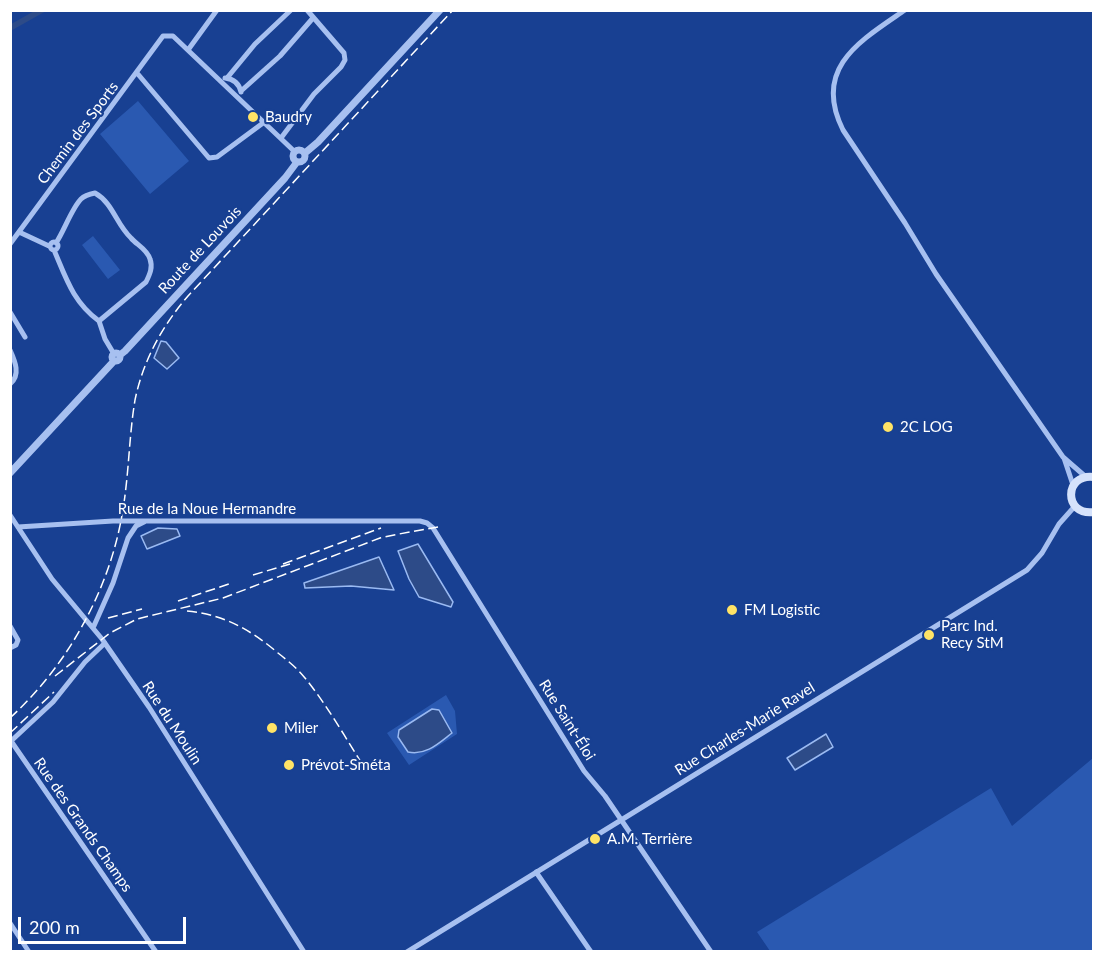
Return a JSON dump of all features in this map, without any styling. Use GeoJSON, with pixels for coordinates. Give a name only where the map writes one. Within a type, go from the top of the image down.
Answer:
{"type":"FeatureCollection","features":[{"type":"Feature","properties":{"kind":"main road"},"geometry":{"type":"LineString","coordinates":[[1090,477],[1081,478],[1073,485],[1071,496],[1075,506],[1093,513]]}},
{"type":"Feature","properties":{"kind":"street"},"geometry":{"type":"LineString","coordinates":[[217,10],[188,50],[295,152]]}},
{"type":"Feature","properties":{"kind":"street"},"geometry":{"type":"LineString","coordinates":[[226,78],[255,44],[291,10]]}},
{"type":"Feature","properties":{"kind":"street"},"geometry":{"type":"LineString","coordinates":[[281,138],[314,94],[345,63],[344,53],[307,10]]}},
{"type":"Feature","properties":{"kind":"street"},"geometry":{"type":"LineString","coordinates":[[304,153],[318,142],[440,10]]}},
{"type":"Feature","properties":{"kind":"street"},"geometry":{"type":"LineString","coordinates":[[905,10],[866,36],[844,60],[833,87],[836,115],[843,130],[936,274],[1063,457],[1073,485]]}},
{"type":"Feature","properties":{"kind":"street"},"geometry":{"type":"LineString","coordinates":[[241,91],[280,56],[313,18]]}},
{"type":"Feature","properties":{"kind":"street","name":"Chemin des Sports"},"geometry":{"type":"LineString","coordinates":[[10,244],[163,36],[173,36],[188,50]]}},
{"type":"Feature","properties":{"kind":"street"},"geometry":{"type":"LineString","coordinates":[[137,73],[209,158],[217,158],[263,123]]}},
{"type":"Feature","properties":{"kind":"street"},"geometry":{"type":"LineString","coordinates":[[217,76],[233,79],[238,84],[242,100]]}},
{"type":"Feature","properties":{"kind":"street"},"geometry":{"type":"LineString","coordinates":[[295,152],[300,150],[304,153]]}},
{"type":"Feature","properties":{"kind":"street"},"geometry":{"type":"LineString","coordinates":[[295,152],[294,158],[297,162],[304,160],[304,153]]}},
{"type":"Feature","properties":{"kind":"street","name":"Route de Louvois"},"geometry":{"type":"LineString","coordinates":[[13,471],[116,356],[285,178],[297,162]]}},
{"type":"Feature","properties":{"kind":"street"},"geometry":{"type":"LineString","coordinates":[[52,248],[58,246],[56,243],[82,198],[95,193],[110,206],[124,231],[150,257],[151,273],[146,282],[99,321]]}},
{"type":"Feature","properties":{"kind":"street"},"geometry":{"type":"LineString","coordinates":[[20,232],[52,248],[71,291],[91,316],[99,321],[105,339],[116,356]]}},
{"type":"Feature","properties":{"kind":"street"},"geometry":{"type":"LineString","coordinates":[[10,312],[24,337]]}},
{"type":"Feature","properties":{"kind":"street"},"geometry":{"type":"LineString","coordinates":[[10,350],[15,360],[17,375],[10,384]]}},
{"type":"Feature","properties":{"kind":"street"},"geometry":{"type":"LineString","coordinates":[[1063,457],[1090,477]]}},
{"type":"Feature","properties":{"kind":"street"},"geometry":{"type":"LineString","coordinates":[[10,461],[13,471]]}},
{"type":"Feature","properties":{"kind":"street","name":"Rue Charles-Marie Ravel"},"geometry":{"type":"LineString","coordinates":[[407,951],[1026,570],[1042,553],[1059,524],[1075,506]]}},
{"type":"Feature","properties":{"kind":"street","name":"Rue du Moulin"},"geometry":{"type":"LineString","coordinates":[[10,515],[52,579],[105,643],[161,726],[304,951]]}},
{"type":"Feature","properties":{"kind":"street","name":"Rue Saint-Éloi"},"geometry":{"type":"LineString","coordinates":[[396,520],[424,522],[433,528],[584,771],[605,796],[711,951]]}},
{"type":"Feature","properties":{"kind":"street","name":"Rue de la Noue Hermandre"},"geometry":{"type":"LineString","coordinates":[[18,527],[107,521],[396,520]]}},
{"type":"Feature","properties":{"kind":"street"},"geometry":{"type":"LineString","coordinates":[[93,628],[113,583],[128,538],[136,526],[149,521]]}},
{"type":"Feature","properties":{"kind":"street"},"geometry":{"type":"LineString","coordinates":[[10,626],[18,640],[16,645],[10,648]]}},
{"type":"Feature","properties":{"kind":"street"},"geometry":{"type":"LineString","coordinates":[[11,741],[53,702],[85,662],[105,643]]}},
{"type":"Feature","properties":{"kind":"street","name":"Rue des Grands Champs"},"geometry":{"type":"LineString","coordinates":[[11,741],[156,951]]}},
{"type":"Feature","properties":{"kind":"street"},"geometry":{"type":"LineString","coordinates":[[536,872],[591,951]]}},
{"type":"Feature","properties":{"kind":"street"},"geometry":{"type":"LineString","coordinates":[[10,923],[29,951]]}},
{"type":"Feature","properties":{"kind":"shaded area"},"geometry":{"type":"Polygon","coordinates":[[[138,101],[189,161],[150,194],[100,134],[138,101]]]}},
{"type":"Feature","properties":{"kind":"shaded area"},"geometry":{"type":"Polygon","coordinates":[[[93,236],[120,270],[108,279],[82,245],[93,236]]]}},
{"type":"Feature","properties":{"kind":"shaded area"},"geometry":{"type":"Polygon","coordinates":[[[161,341],[166,342],[179,358],[167,369],[154,358],[161,341]]]}},
{"type":"Feature","properties":{"kind":"shaded area"},"geometry":{"type":"Polygon","coordinates":[[[158,528],[177,529],[180,536],[147,549],[141,536],[158,528]]]}},
{"type":"Feature","properties":{"kind":"shaded area"},"geometry":{"type":"Polygon","coordinates":[[[418,544],[453,602],[451,607],[419,597],[409,579],[398,551],[418,544]]]}},
{"type":"Feature","properties":{"kind":"shaded area"},"geometry":{"type":"Polygon","coordinates":[[[379,557],[394,590],[351,586],[305,588],[304,583],[379,557]]]}},
{"type":"Feature","properties":{"kind":"shaded area"},"geometry":{"type":"Polygon","coordinates":[[[446,695],[455,711],[457,734],[409,765],[387,733],[446,695]]]}},
{"type":"Feature","properties":{"kind":"shaded area"},"geometry":{"type":"Polygon","coordinates":[[[432,709],[439,710],[452,733],[426,750],[408,752],[398,737],[399,730],[432,709]]]}},
{"type":"Feature","properties":{"kind":"shaded area"},"geometry":{"type":"Polygon","coordinates":[[[826,734],[833,747],[795,770],[787,758],[826,734]]]}},
{"type":"Feature","properties":{"kind":"shaded area"},"geometry":{"type":"Polygon","coordinates":[[[1093,758],[1093,951],[770,951],[757,932],[991,788],[1012,826],[1093,758]]]}},
{"type":"Feature","properties":{"kind":"waterway"},"geometry":{"type":"LineString","coordinates":[[10,28],[42,10]]}},
{"type":"Feature","properties":{"kind":"railway"},"geometry":{"type":"LineString","coordinates":[[10,718],[51,674],[69,649],[98,595],[109,567],[123,509],[135,400],[148,358],[170,319],[188,296],[453,10]]}},
{"type":"Feature","properties":{"kind":"railway"},"geometry":{"type":"LineString","coordinates":[[55,676],[110,633],[137,619],[223,598],[380,538],[438,527]]}},
{"type":"Feature","properties":{"kind":"railway"},"geometry":{"type":"LineString","coordinates":[[283,564],[381,528]]}},
{"type":"Feature","properties":{"kind":"railway"},"geometry":{"type":"LineString","coordinates":[[253,575],[290,564]]}},
{"type":"Feature","properties":{"kind":"railway"},"geometry":{"type":"LineString","coordinates":[[178,601],[229,584]]}},
{"type":"Feature","properties":{"kind":"railway"},"geometry":{"type":"LineString","coordinates":[[108,618],[142,609]]}},
{"type":"Feature","properties":{"kind":"railway"},"geometry":{"type":"LineString","coordinates":[[187,611],[213,616],[236,624],[292,664],[321,699],[364,767]]}},
{"type":"Feature","properties":{"kind":"railway"},"geometry":{"type":"LineString","coordinates":[[10,733],[54,692]]}},
{"type":"Feature","properties":{"kind":"place","name":"Baudry"},"geometry":{"type":"Point","coordinates":[253,117]}},
{"type":"Feature","properties":{"kind":"place","name":"2C LOG"},"geometry":{"type":"Point","coordinates":[888,427]}},
{"type":"Feature","properties":{"kind":"place","name":"FM Logistic"},"geometry":{"type":"Point","coordinates":[732,610]}},
{"type":"Feature","properties":{"kind":"place","name":"Parc Ind. Recy StM"},"geometry":{"type":"Point","coordinates":[929,635]}},
{"type":"Feature","properties":{"kind":"place","name":"Miler"},"geometry":{"type":"Point","coordinates":[272,728]}},
{"type":"Feature","properties":{"kind":"place","name":"Prévot-Sméta"},"geometry":{"type":"Point","coordinates":[289,765]}},
{"type":"Feature","properties":{"kind":"place","name":"A.M. Terrière"},"geometry":{"type":"Point","coordinates":[595,839]}}]}
